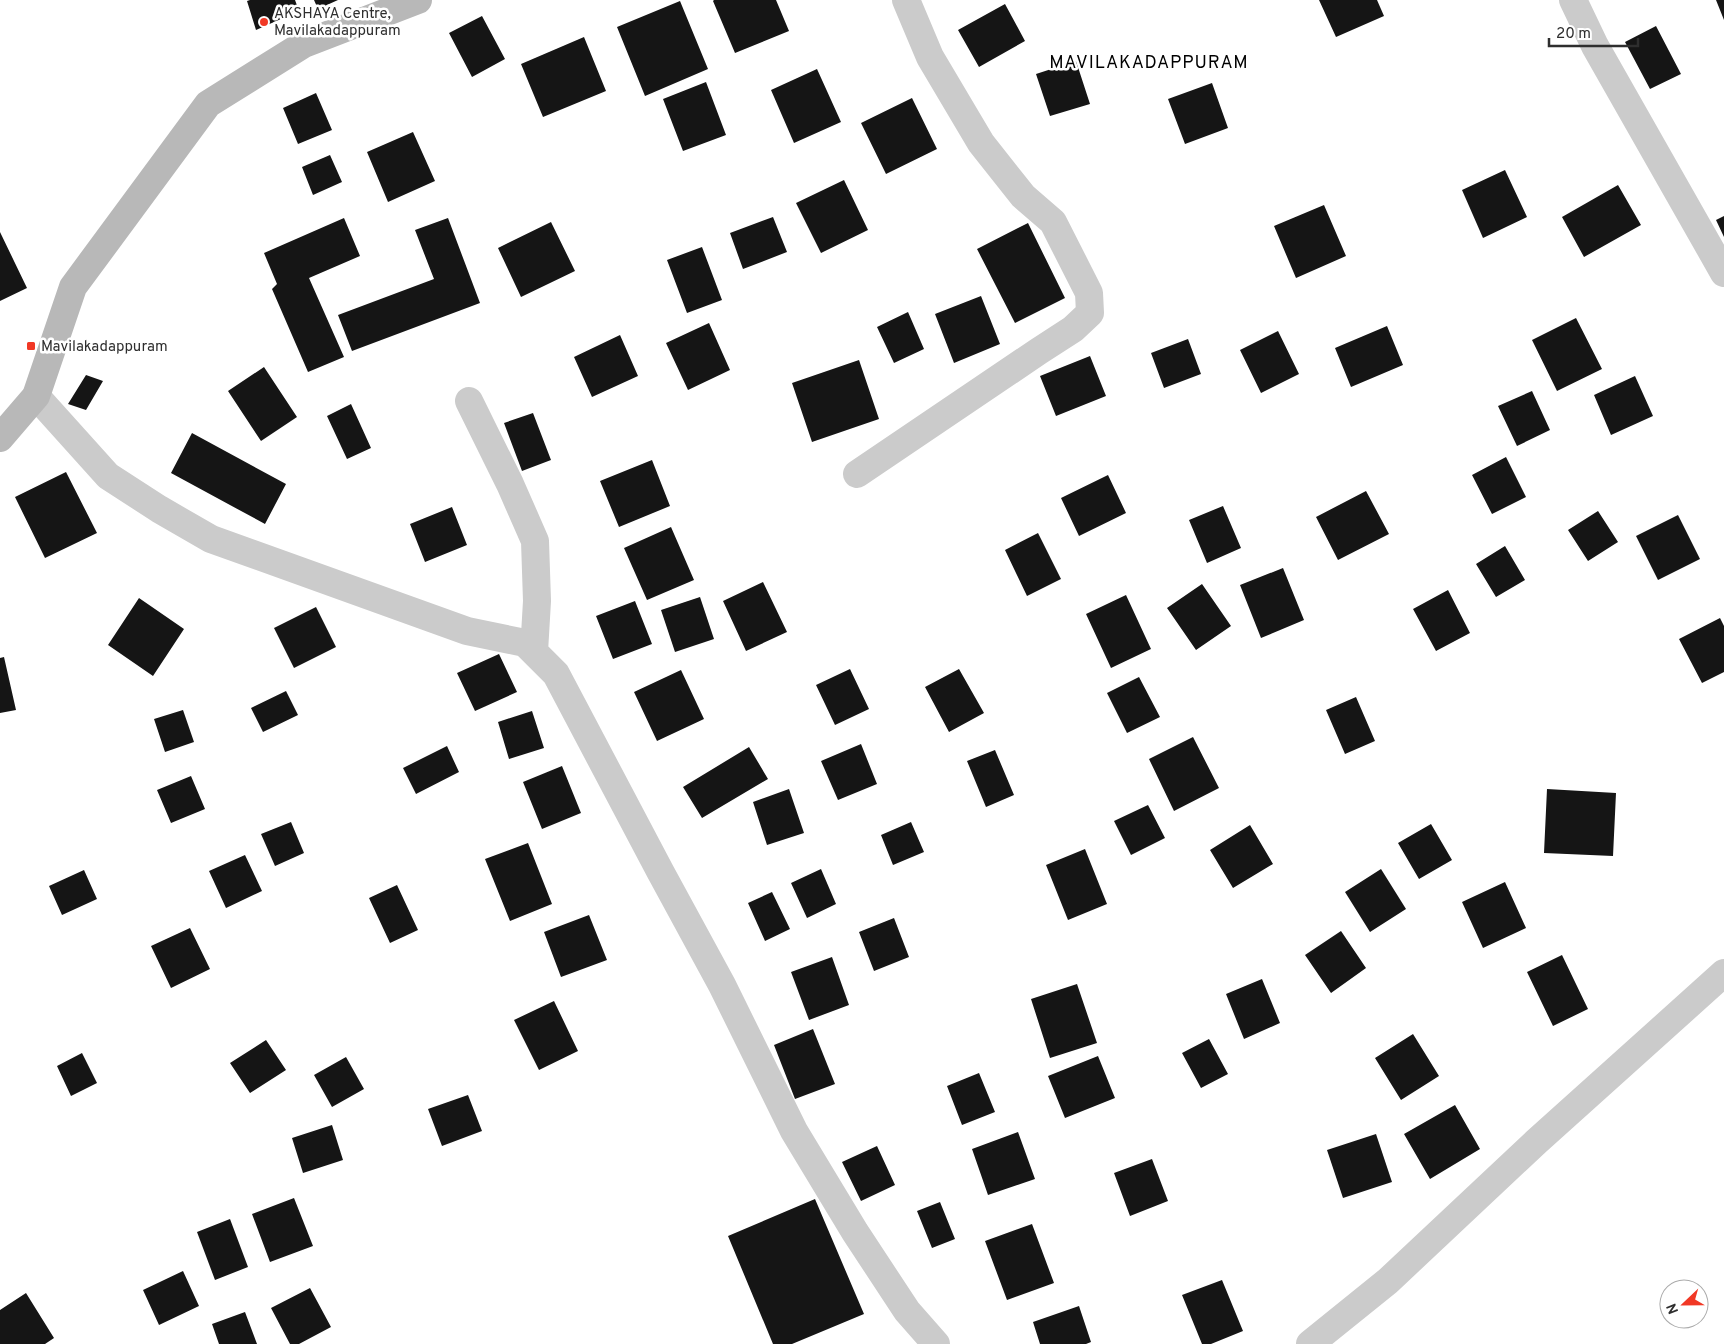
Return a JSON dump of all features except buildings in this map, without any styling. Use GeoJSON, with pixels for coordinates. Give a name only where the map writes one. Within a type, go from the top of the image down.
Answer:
{"type":"FeatureCollection","features":[{"type":"Feature","properties":{"kind":"main road"},"geometry":{"type":"LineString","coordinates":[[0,438],[36,396],[73,287],[208,104],[304,44],[418,0]]}},
{"type":"Feature","properties":{"kind":"street"},"geometry":{"type":"LineString","coordinates":[[857,474],[1073,329],[1090,313],[1089,293],[1053,222],[1023,196],[981,143],[930,57],[906,0]]}},
{"type":"Feature","properties":{"kind":"street"},"geometry":{"type":"LineString","coordinates":[[1573,0],[1594,46],[1724,273]]}},
{"type":"Feature","properties":{"kind":"street"},"geometry":{"type":"LineString","coordinates":[[36,396],[108,476],[159,509],[211,538],[467,631],[525,643],[556,674],[722,985],[794,1131],[855,1232],[907,1311],[936,1344]]}},
{"type":"Feature","properties":{"kind":"street"},"geometry":{"type":"LineString","coordinates":[[469,402],[510,484],[535,541],[537,601],[534,652]]}},
{"type":"Feature","properties":{"kind":"street"},"geometry":{"type":"LineString","coordinates":[[1310,1344],[1388,1281],[1536,1142],[1724,973]]}},
{"type":"Feature","properties":{"kind":"place","name":"AKSHAYA Centre, Mavilakadappuram"},"geometry":{"type":"Point","coordinates":[264,22]}},
{"type":"Feature","properties":{"kind":"place","name":"Mavilakadappuram"},"geometry":{"type":"Point","coordinates":[31,346]}},
{"type":"Feature","properties":{"kind":"district","name":"MAVILAKADAPPURAM"},"geometry":{"type":"Point","coordinates":[1149,62]}}]}
